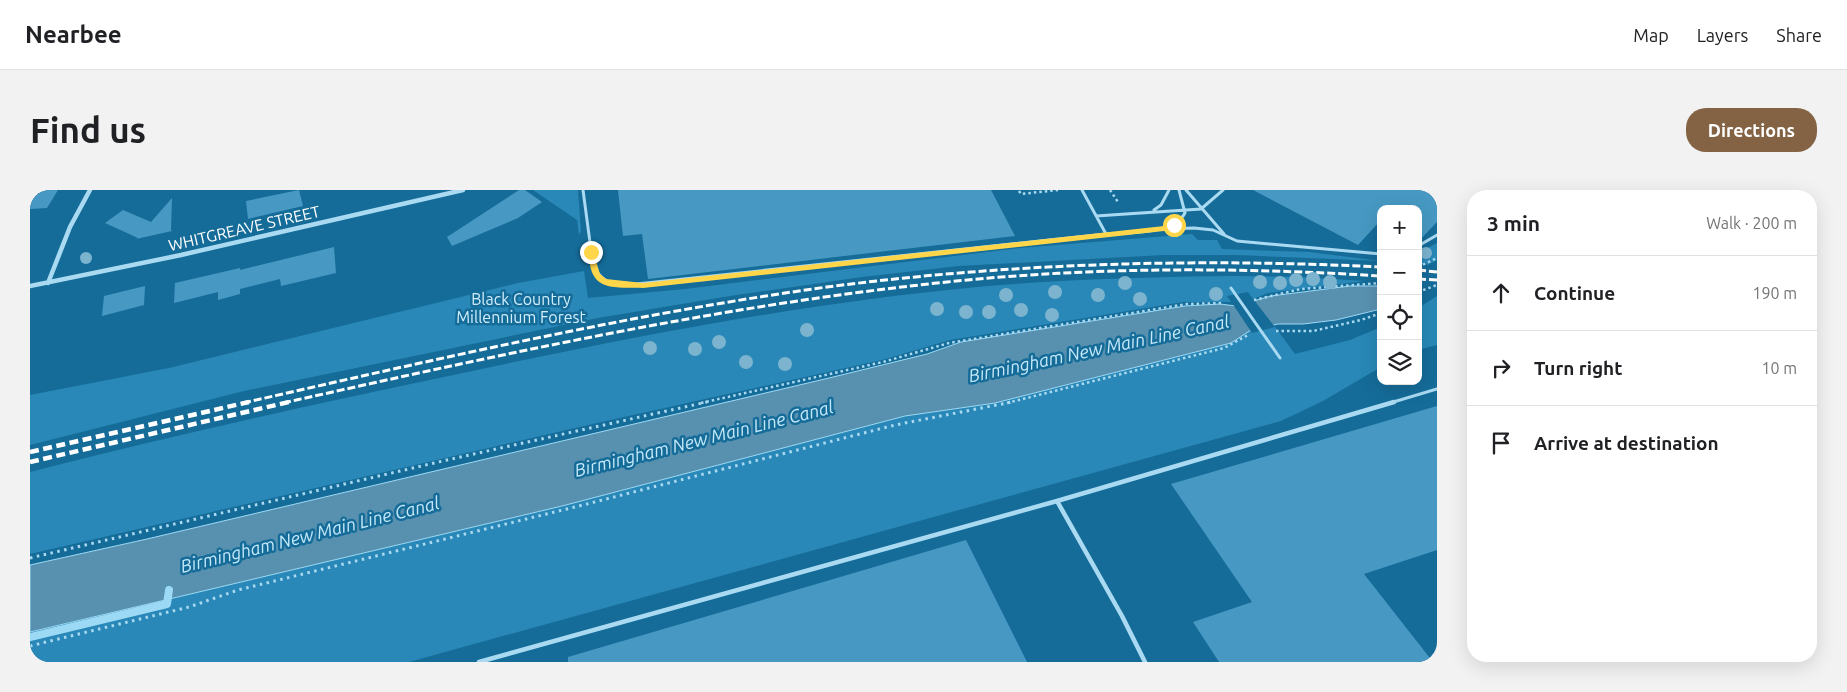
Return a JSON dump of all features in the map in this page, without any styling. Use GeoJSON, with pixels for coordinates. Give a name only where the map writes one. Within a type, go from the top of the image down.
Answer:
{"type":"FeatureCollection","features":[{"type":"Feature","properties":{"kind":"street"},"geometry":{"type":"LineString","coordinates":[[48,283],[70,227],[90,190]]}},
{"type":"Feature","properties":{"kind":"street","name":"WHITGREAVE STREET"},"geometry":{"type":"LineString","coordinates":[[30,286],[463,190]]}},
{"type":"Feature","properties":{"kind":"lane"},"geometry":{"type":"LineString","coordinates":[[583,190],[596,275],[604,281],[613,284],[643,285],[1164,229],[1194,228],[1213,230],[1237,242],[1377,254]]}},
{"type":"Feature","properties":{"kind":"lane"},"geometry":{"type":"LineString","coordinates":[[1082,190],[1106,234]]}},
{"type":"Feature","properties":{"kind":"lane"},"geometry":{"type":"LineString","coordinates":[[1152,211],[1161,205],[1169,190]]}},
{"type":"Feature","properties":{"kind":"lane"},"geometry":{"type":"LineString","coordinates":[[1164,229],[1181,221],[1184,210],[1179,190]]}},
{"type":"Feature","properties":{"kind":"lane"},"geometry":{"type":"LineString","coordinates":[[1186,190],[1227,237]]}},
{"type":"Feature","properties":{"kind":"lane"},"geometry":{"type":"LineString","coordinates":[[1096,216],[1201,209],[1223,190]]}},
{"type":"Feature","properties":{"kind":"lane"},"geometry":{"type":"LineString","coordinates":[[1422,244],[1437,235]]}},
{"type":"Feature","properties":{"kind":"lane"},"geometry":{"type":"LineString","coordinates":[[1232,288],[1280,358]]}},
{"type":"Feature","properties":{"kind":"lane"},"geometry":{"type":"LineString","coordinates":[[479,662],[1057,502],[1437,389]]}},
{"type":"Feature","properties":{"kind":"lane"},"geometry":{"type":"LineString","coordinates":[[1057,502],[1122,616],[1145,662]]}},
{"type":"Feature","properties":{"kind":"path"},"geometry":{"type":"LineString","coordinates":[[1019,191],[1021,194],[1058,190]]}},
{"type":"Feature","properties":{"kind":"path"},"geometry":{"type":"LineString","coordinates":[[1422,265],[1437,258]]}},
{"type":"Feature","properties":{"kind":"path"},"geometry":{"type":"LineString","coordinates":[[1252,301],[1270,294],[1327,286],[1377,283]]}},
{"type":"Feature","properties":{"kind":"path"},"geometry":{"type":"LineString","coordinates":[[1422,291],[1437,285]]}},
{"type":"Feature","properties":{"kind":"path"},"geometry":{"type":"LineString","coordinates":[[30,558],[456,458],[883,362],[949,343],[1187,304],[1227,302]]}},
{"type":"Feature","properties":{"kind":"path"},"geometry":{"type":"LineString","coordinates":[[1274,331],[1313,330],[1361,320],[1377,314]]}},
{"type":"Feature","properties":{"kind":"path"},"geometry":{"type":"LineString","coordinates":[[30,646],[189,606],[238,590],[579,506],[895,425],[995,406],[1224,348],[1245,336],[1255,334]]}},
{"type":"Feature","properties":{"kind":"green space"},"geometry":{"type":"Polygon","coordinates":[[[533,190],[578,190],[581,231],[579,235],[577,220],[533,190]]]}},
{"type":"Feature","properties":{"kind":"green space","name":"Black Country Millennium Forest"},"geometry":{"type":"Polygon","coordinates":[[[1192,234],[1198,240],[1217,240],[1222,249],[1309,252],[1377,261],[1237,255],[1164,255],[959,266],[862,277],[598,318],[244,391],[30,445],[30,395],[169,368],[518,283],[584,271],[588,298],[685,289],[1020,248],[1192,234]]]}},
{"type":"Feature","properties":{"kind":"green space"},"geometry":{"type":"Polygon","coordinates":[[[1437,243],[1437,260],[1428,265],[1422,264],[1422,251],[1437,243]]]}},
{"type":"Feature","properties":{"kind":"green space"},"geometry":{"type":"Polygon","coordinates":[[[1236,276],[1365,281],[1268,293],[1253,299],[1248,292],[1227,296],[1231,302],[1183,302],[950,340],[882,360],[597,423],[30,554],[30,472],[236,422],[576,349],[709,324],[843,303],[910,294],[1042,282],[1236,276]]]}},
{"type":"Feature","properties":{"kind":"green space"},"geometry":{"type":"Polygon","coordinates":[[[1437,296],[1437,345],[1422,349],[1422,340],[1422,305],[1437,296]]]}},
{"type":"Feature","properties":{"kind":"green space"},"geometry":{"type":"Polygon","coordinates":[[[1273,324],[1295,354],[1350,340],[1377,329],[1377,369],[1323,401],[1281,421],[409,662],[30,662],[30,632],[562,506],[905,416],[995,403],[1231,343],[1250,329],[1273,324]]]}},
{"type":"Feature","properties":{"kind":"water","name":"Birmingham New Main Line Canal"},"geometry":{"type":"Polygon","coordinates":[[[1350,286],[1377,286],[1377,310],[1336,320],[1303,324],[1278,324],[1251,330],[1231,343],[995,403],[905,416],[562,506],[30,632],[30,565],[829,378],[927,354],[961,342],[1185,306],[1220,304],[1236,306],[1271,296],[1350,286]]]}},
{"type":"Feature","properties":{"kind":"pier"},"geometry":{"type":"Polygon","coordinates":[[[1422,265],[1437,266],[1437,285],[1422,285],[1422,265]]]}},
{"type":"Feature","properties":{"kind":"pier"},"geometry":{"type":"Polygon","coordinates":[[[1254,300],[1275,327],[1252,333],[1232,303],[1254,300]]]}},
{"type":"Feature","properties":{"kind":"building"},"geometry":{"type":"Polygon","coordinates":[[[34,190],[58,190],[47,208],[30,209],[30,197],[34,190]]]}},
{"type":"Feature","properties":{"kind":"building"},"geometry":{"type":"Polygon","coordinates":[[[299,190],[303,206],[248,219],[246,201],[299,190]]]}},
{"type":"Feature","properties":{"kind":"building"},"geometry":{"type":"Polygon","coordinates":[[[519,190],[525,190],[542,202],[518,218],[452,246],[447,237],[519,190]]]}},
{"type":"Feature","properties":{"kind":"building"},"geometry":{"type":"Polygon","coordinates":[[[618,190],[991,190],[1015,236],[648,279],[642,234],[623,236],[618,190]]]}},
{"type":"Feature","properties":{"kind":"building"},"geometry":{"type":"Polygon","coordinates":[[[1253,190],[1437,190],[1437,222],[1422,238],[1422,205],[1377,205],[1377,224],[1358,245],[1253,190]]]}},
{"type":"Feature","properties":{"kind":"building"},"geometry":{"type":"Polygon","coordinates":[[[172,198],[172,231],[136,239],[138,238],[105,223],[123,210],[151,222],[172,198]]]}},
{"type":"Feature","properties":{"kind":"building"},"geometry":{"type":"Polygon","coordinates":[[[334,247],[336,273],[281,286],[280,279],[240,289],[240,294],[218,300],[218,292],[174,303],[175,283],[240,268],[240,270],[334,247]]]}},
{"type":"Feature","properties":{"kind":"building"},"geometry":{"type":"Polygon","coordinates":[[[145,286],[144,305],[102,316],[104,296],[145,286]]]}},
{"type":"Feature","properties":{"kind":"building"},"geometry":{"type":"Polygon","coordinates":[[[1437,406],[1437,550],[1364,574],[1433,662],[1219,662],[1193,622],[1252,602],[1171,484],[1437,406]]]}},
{"type":"Feature","properties":{"kind":"building"},"geometry":{"type":"Polygon","coordinates":[[[966,540],[1027,662],[568,662],[568,657],[966,540]]]}},
{"type":"Feature","properties":{"kind":"waterway"},"geometry":{"type":"LineString","coordinates":[[30,637],[167,604],[169,590]]}},
{"type":"Feature","properties":{"kind":"railway"},"geometry":{"type":"LineString","coordinates":[[243,403],[461,354],[607,324],[680,310],[827,287],[965,272],[1104,265],[1242,263],[1377,267]]}},
{"type":"Feature","properties":{"kind":"railway"},"geometry":{"type":"LineString","coordinates":[[283,403],[531,349],[696,317],[863,292],[947,282],[1055,273],[1164,270],[1272,271],[1377,276]]}},
{"type":"Feature","properties":{"kind":"railway"},"geometry":{"type":"LineString","coordinates":[[1422,270],[1437,272]]}},
{"type":"Feature","properties":{"kind":"railway"},"geometry":{"type":"LineString","coordinates":[[1422,279],[1437,280]]}},
{"type":"Feature","properties":{"kind":"railway"},"geometry":{"type":"LineString","coordinates":[[30,452],[249,402]]}},
{"type":"Feature","properties":{"kind":"railway"},"geometry":{"type":"LineString","coordinates":[[30,462],[289,402]]}},
{"type":"Feature","properties":{"kind":"route"},"geometry":{"type":"LineString","coordinates":[[591,252],[596,275],[604,281],[613,284],[643,285],[1164,229],[1174,225]]}}]}
